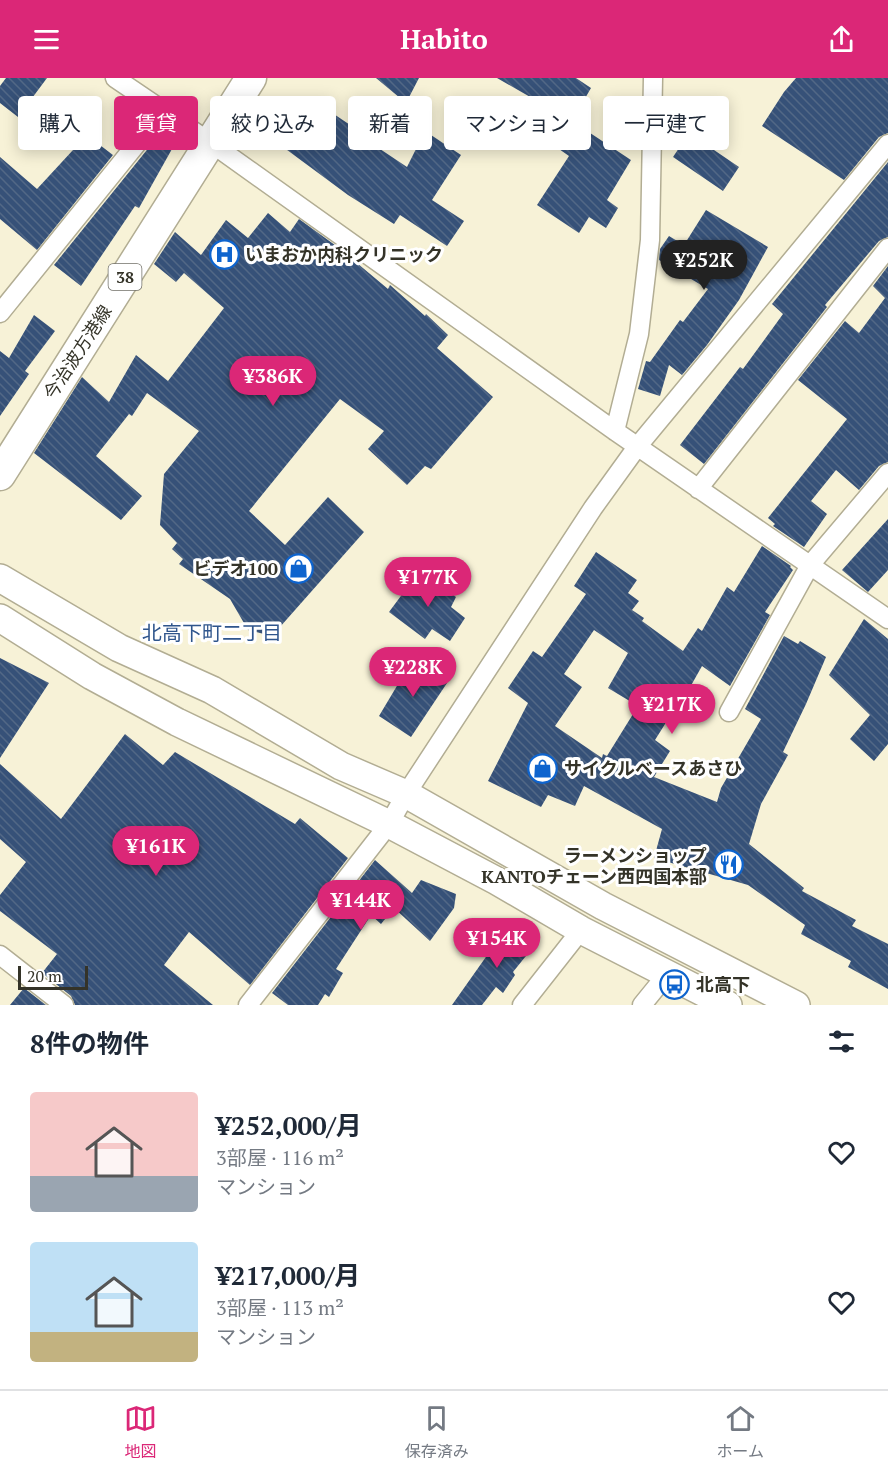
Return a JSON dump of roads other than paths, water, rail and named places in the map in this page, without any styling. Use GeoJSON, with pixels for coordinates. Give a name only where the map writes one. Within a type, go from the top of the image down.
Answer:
{"type":"FeatureCollection","features":[{"type":"Feature","properties":{"kind":"main road","name":"今治波方港線"},"geometry":{"type":"LineString","coordinates":[[240,96],[251,78]]}},
{"type":"Feature","properties":{"kind":"main road","name":"今治波方港線"},"geometry":{"type":"LineString","coordinates":[[0,476],[210,145]]}},
{"type":"Feature","properties":{"kind":"street"},"geometry":{"type":"LineString","coordinates":[[115,78],[143,96]]}},
{"type":"Feature","properties":{"kind":"street"},"geometry":{"type":"LineString","coordinates":[[615,431],[639,334],[650,240],[653,78]]}},
{"type":"Feature","properties":{"kind":"street"},"geometry":{"type":"LineString","coordinates":[[248,1005],[389,824],[406,794],[586,518],[637,447],[888,144]]}},
{"type":"Feature","properties":{"kind":"street"},"geometry":{"type":"LineString","coordinates":[[0,313],[132,150]]}},
{"type":"Feature","properties":{"kind":"street"},"geometry":{"type":"LineString","coordinates":[[221,150],[637,447],[888,619]]}},
{"type":"Feature","properties":{"kind":"street"},"geometry":{"type":"LineString","coordinates":[[698,489],[888,248]]}},
{"type":"Feature","properties":{"kind":"street"},"geometry":{"type":"LineString","coordinates":[[729,712],[810,565],[888,473]]}},
{"type":"Feature","properties":{"kind":"street"},"geometry":{"type":"LineString","coordinates":[[0,578],[119,648],[212,690],[341,766],[406,794],[603,906],[796,1005]]}},
{"type":"Feature","properties":{"kind":"street"},"geometry":{"type":"LineString","coordinates":[[0,618],[92,676],[177,722],[389,824],[497,881],[582,930],[728,1005]]}},
{"type":"Feature","properties":{"kind":"street"},"geometry":{"type":"LineString","coordinates":[[522,1005],[582,930]]}},
{"type":"Feature","properties":{"kind":"street"},"geometry":{"type":"LineString","coordinates":[[0,955],[64,1005]]}},
{"type":"Feature","properties":{"kind":"street"},"geometry":{"type":"LineString","coordinates":[[642,1005],[668,973]]}},
{"type":"Feature","properties":{"kind":"place","name":"いまおか内科クリニック"},"geometry":{"type":"Point","coordinates":[224,254]}},
{"type":"Feature","properties":{"kind":"place","name":"ビデオ100"},"geometry":{"type":"Point","coordinates":[299,568]}},
{"type":"Feature","properties":{"kind":"place","name":"サイクルベースあさひ"},"geometry":{"type":"Point","coordinates":[543,768]}},
{"type":"Feature","properties":{"kind":"place","name":"ラーメンショップ KANTOチェーン西四国本部"},"geometry":{"type":"Point","coordinates":[728,865]}},
{"type":"Feature","properties":{"kind":"place","name":"北高下"},"geometry":{"type":"Point","coordinates":[675,984]}},
{"type":"Feature","properties":{"kind":"district","name":"北高下町二丁目"},"geometry":{"type":"Point","coordinates":[212,632]}}]}
